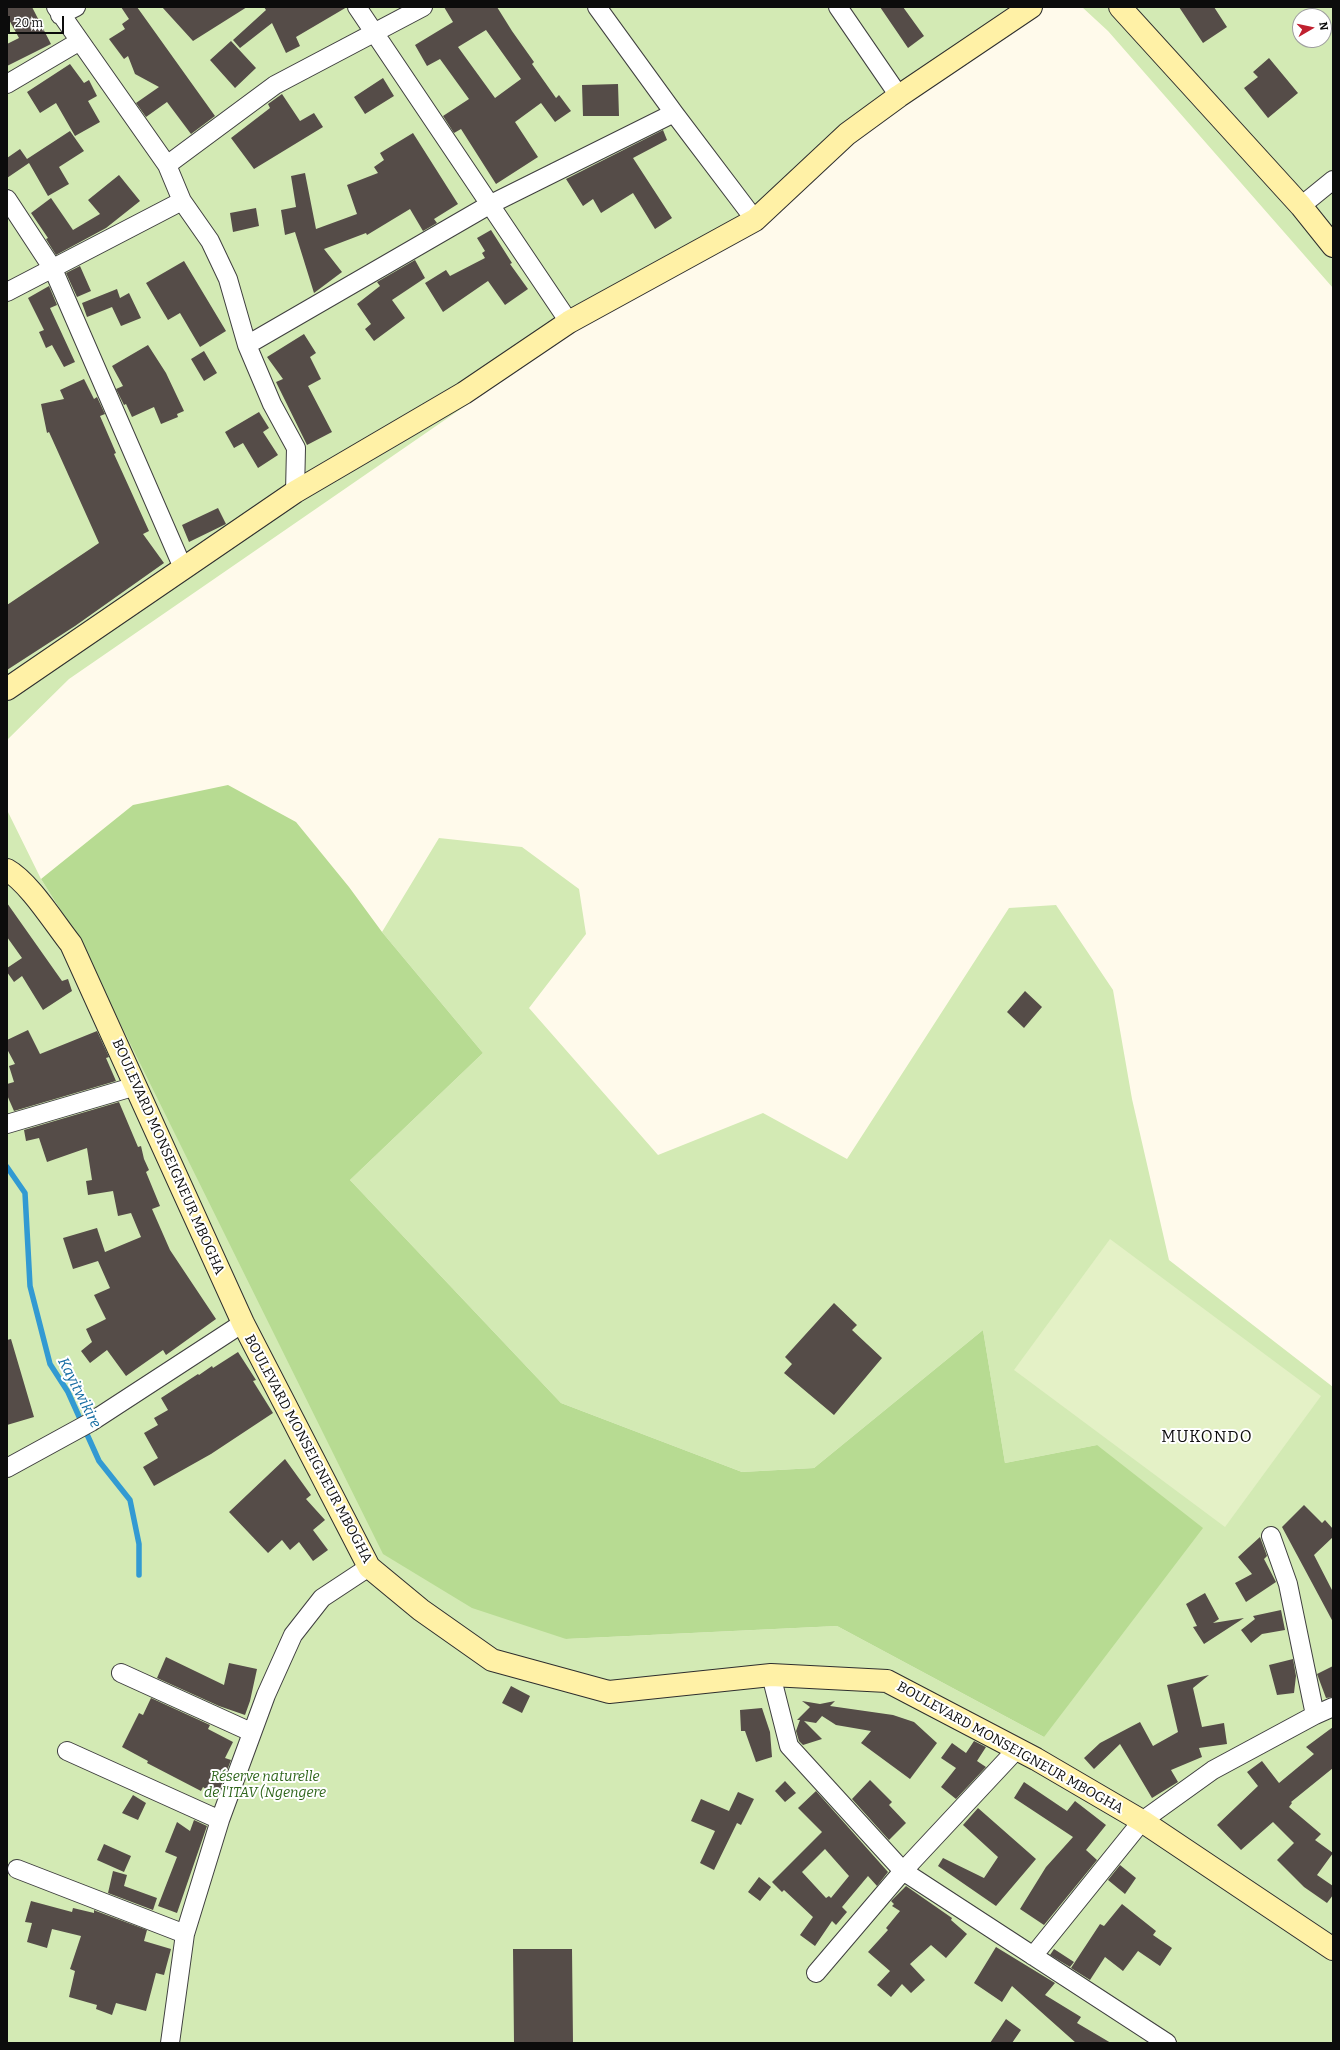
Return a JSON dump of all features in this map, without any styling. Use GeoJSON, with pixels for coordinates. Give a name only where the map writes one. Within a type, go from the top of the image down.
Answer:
{"type":"FeatureCollection","features":[{"type":"Feature","properties":{"kind":"street"},"geometry":{"type":"LineString","coordinates":[[357,7],[569,322]]}},
{"type":"Feature","properties":{"kind":"street"},"geometry":{"type":"LineString","coordinates":[[167,165],[275,85],[422,7]]}},
{"type":"Feature","properties":{"kind":"street"},"geometry":{"type":"LineString","coordinates":[[597,7],[674,113],[755,220]]}},
{"type":"Feature","properties":{"kind":"street"},"geometry":{"type":"LineString","coordinates":[[838,7],[899,96]]}},
{"type":"Feature","properties":{"kind":"street"},"geometry":{"type":"LineString","coordinates":[[7,689],[294,492],[464,393],[569,322],[755,220],[847,134],[899,96],[1032,7]]}},
{"type":"Feature","properties":{"kind":"street"},"geometry":{"type":"LineString","coordinates":[[1120,7],[1301,206],[1333,246]]}},
{"type":"Feature","properties":{"kind":"street"},"geometry":{"type":"LineString","coordinates":[[64,10],[80,41],[167,165],[182,201],[210,241],[228,279],[247,345],[272,404],[296,448],[294,492]]}},
{"type":"Feature","properties":{"kind":"street"},"geometry":{"type":"LineString","coordinates":[[7,84],[80,41]]}},
{"type":"Feature","properties":{"kind":"street"},"geometry":{"type":"LineString","coordinates":[[247,345],[489,204],[674,113]]}},
{"type":"Feature","properties":{"kind":"street"},"geometry":{"type":"LineString","coordinates":[[1301,206],[1333,180]]}},
{"type":"Feature","properties":{"kind":"street"},"geometry":{"type":"LineString","coordinates":[[7,200],[53,269],[183,568]]}},
{"type":"Feature","properties":{"kind":"street"},"geometry":{"type":"LineString","coordinates":[[7,292],[182,201]]}},
{"type":"Feature","properties":{"kind":"street","name":"BOULEVARD MONSEIGNEUR MBOGHA"},"geometry":{"type":"LineString","coordinates":[[7,870],[13,873],[35,897],[71,944],[243,1323],[369,1567],[421,1610],[492,1660],[609,1692],[770,1675],[887,1681],[1017,1749],[1142,1821],[1333,1949]]}},
{"type":"Feature","properties":{"kind":"street"},"geometry":{"type":"LineString","coordinates":[[7,1124],[136,1086]]}},
{"type":"Feature","properties":{"kind":"street"},"geometry":{"type":"LineString","coordinates":[[7,1468],[87,1423],[243,1323]]}},
{"type":"Feature","properties":{"kind":"street"},"geometry":{"type":"LineString","coordinates":[[1033,1956],[1142,1821],[1212,1770],[1326,1713],[1288,1584],[1271,1536]]}},
{"type":"Feature","properties":{"kind":"street"},"geometry":{"type":"LineString","coordinates":[[170,2043],[185,1934],[220,1820],[251,1732],[293,1635],[322,1598],[369,1567]]}},
{"type":"Feature","properties":{"kind":"street"},"geometry":{"type":"LineString","coordinates":[[121,1673],[251,1732]]}},
{"type":"Feature","properties":{"kind":"street"},"geometry":{"type":"LineString","coordinates":[[770,1675],[789,1746],[903,1871],[1167,2043]]}},
{"type":"Feature","properties":{"kind":"street"},"geometry":{"type":"LineString","coordinates":[[816,1973],[903,1871],[1017,1749]]}},
{"type":"Feature","properties":{"kind":"street"},"geometry":{"type":"LineString","coordinates":[[67,1751],[220,1820]]}},
{"type":"Feature","properties":{"kind":"street"},"geometry":{"type":"LineString","coordinates":[[17,1869],[185,1934]]}},
{"type":"Feature","properties":{"kind":"green space"},"geometry":{"type":"Polygon","coordinates":[[[7,7],[1044,7],[69,679],[7,740],[7,7]]]}},
{"type":"Feature","properties":{"kind":"green space"},"geometry":{"type":"Polygon","coordinates":[[[1082,7],[1333,7],[1333,288],[1108,31],[1082,7]]]}},
{"type":"Feature","properties":{"kind":"green space"},"geometry":{"type":"Polygon","coordinates":[[[228,785],[296,822],[349,887],[382,932],[483,1053],[350,1180],[561,1403],[742,1472],[814,1468],[983,1330],[1005,1463],[1097,1445],[1203,1528],[1044,1737],[837,1626],[566,1639],[472,1608],[383,1554],[78,938],[41,879],[133,805],[228,785]]]}},
{"type":"Feature","properties":{"kind":"green space","name":"Réserve naturelle de l'ITAV (Ngengere"},"geometry":{"type":"Polygon","coordinates":[[[7,810],[41,879],[78,938],[566,1639],[837,1626],[1044,1737],[1097,1445],[1005,1463],[983,1330],[814,1468],[742,1472],[561,1403],[350,1180],[483,1053],[382,932],[439,838],[522,847],[579,889],[586,934],[529,1008],[658,1155],[763,1113],[847,1159],[1009,908],[1056,905],[1113,990],[1132,1099],[1169,1260],[1333,1387],[1333,2043],[7,2043],[7,810]]]}},
{"type":"Feature","properties":{"kind":"green space"},"geometry":{"type":"Polygon","coordinates":[[[1110,1239],[1321,1396],[1225,1527],[1014,1370],[1110,1239]]]}},
{"type":"Feature","properties":{"kind":"building"},"geometry":{"type":"Polygon","coordinates":[[[7,7],[32,7],[51,44],[7,66],[7,44],[19,38],[7,16],[7,7]]]}},
{"type":"Feature","properties":{"kind":"building"},"geometry":{"type":"Polygon","coordinates":[[[121,7],[137,7],[215,116],[191,134],[167,102],[146,117],[136,103],[159,87],[135,74],[128,56],[124,59],[109,39],[125,29],[122,24],[129,19],[121,7]]]}},
{"type":"Feature","properties":{"kind":"building"},"geometry":{"type":"Polygon","coordinates":[[[162,7],[247,7],[193,41],[162,7]]]}},
{"type":"Feature","properties":{"kind":"building"},"geometry":{"type":"Polygon","coordinates":[[[264,7],[347,7],[296,37],[300,46],[286,53],[272,23],[240,48],[233,40],[266,10],[264,7]]]}},
{"type":"Feature","properties":{"kind":"building"},"geometry":{"type":"Polygon","coordinates":[[[444,7],[497,7],[534,62],[532,64],[556,98],[559,95],[571,111],[555,122],[541,103],[515,122],[538,157],[496,184],[461,129],[454,133],[443,116],[469,99],[440,59],[427,66],[415,45],[453,22],[444,7]],[[486,30],[458,47],[495,98],[521,79],[486,30]]]}},
{"type":"Feature","properties":{"kind":"building"},"geometry":{"type":"Polygon","coordinates":[[[880,7],[903,7],[924,36],[908,48],[880,7]]]}},
{"type":"Feature","properties":{"kind":"building"},"geometry":{"type":"Polygon","coordinates":[[[1179,7],[1214,7],[1227,27],[1203,43],[1179,7]]]}},
{"type":"Feature","properties":{"kind":"building"},"geometry":{"type":"Polygon","coordinates":[[[231,41],[256,68],[235,88],[210,60],[231,41]]]}},
{"type":"Feature","properties":{"kind":"building"},"geometry":{"type":"Polygon","coordinates":[[[1269,58],[1298,93],[1268,118],[1244,88],[1258,77],[1253,72],[1269,58]]]}},
{"type":"Feature","properties":{"kind":"building"},"geometry":{"type":"Polygon","coordinates":[[[70,64],[84,83],[89,80],[97,96],[88,101],[100,122],[75,136],[56,103],[40,113],[27,92],[70,64]]]}},
{"type":"Feature","properties":{"kind":"building"},"geometry":{"type":"Polygon","coordinates":[[[383,78],[394,96],[365,114],[354,97],[383,78]]]}},
{"type":"Feature","properties":{"kind":"building"},"geometry":{"type":"Polygon","coordinates":[[[618,84],[619,116],[583,116],[582,85],[618,84]]]}},
{"type":"Feature","properties":{"kind":"building"},"geometry":{"type":"Polygon","coordinates":[[[282,94],[300,121],[314,113],[323,127],[254,169],[231,138],[270,108],[268,104],[282,94]]]}},
{"type":"Feature","properties":{"kind":"building"},"geometry":{"type":"Polygon","coordinates":[[[663,130],[667,140],[633,158],[672,218],[655,229],[633,193],[601,213],[593,199],[583,206],[566,179],[663,130]]]}},
{"type":"Feature","properties":{"kind":"building"},"geometry":{"type":"Polygon","coordinates":[[[70,131],[84,151],[59,167],[69,184],[48,196],[29,163],[7,178],[7,158],[20,149],[27,159],[70,131]]]}},
{"type":"Feature","properties":{"kind":"building"},"geometry":{"type":"Polygon","coordinates":[[[413,133],[458,204],[434,219],[437,223],[423,231],[410,209],[367,235],[366,233],[324,249],[342,272],[314,293],[295,232],[285,235],[281,210],[296,207],[291,176],[305,173],[316,229],[357,214],[347,185],[378,173],[374,167],[384,160],[380,153],[413,133]]]}},
{"type":"Feature","properties":{"kind":"building"},"geometry":{"type":"Polygon","coordinates":[[[119,175],[140,201],[106,228],[56,255],[46,239],[48,238],[31,213],[51,198],[73,230],[100,214],[88,200],[119,175]]]}},
{"type":"Feature","properties":{"kind":"building"},"geometry":{"type":"Polygon","coordinates":[[[256,208],[259,226],[233,232],[230,213],[256,208]]]}},
{"type":"Feature","properties":{"kind":"building"},"geometry":{"type":"Polygon","coordinates":[[[491,230],[512,263],[510,264],[528,289],[505,305],[488,281],[443,312],[425,283],[446,270],[450,276],[485,258],[482,253],[485,251],[477,238],[491,230]]]}},
{"type":"Feature","properties":{"kind":"building"},"geometry":{"type":"Polygon","coordinates":[[[415,260],[425,278],[392,300],[405,318],[374,341],[365,329],[371,324],[357,304],[380,286],[377,282],[415,260]]]}},
{"type":"Feature","properties":{"kind":"building"},"geometry":{"type":"Polygon","coordinates":[[[184,261],[226,331],[200,347],[180,313],[168,320],[146,283],[184,261]]]}},
{"type":"Feature","properties":{"kind":"building"},"geometry":{"type":"Polygon","coordinates":[[[80,266],[91,291],[77,297],[66,273],[80,266]]]}},
{"type":"Feature","properties":{"kind":"building"},"geometry":{"type":"Polygon","coordinates":[[[49,286],[57,305],[50,308],[75,362],[64,367],[52,345],[46,348],[39,332],[44,330],[28,298],[49,286]]]}},
{"type":"Feature","properties":{"kind":"building"},"geometry":{"type":"Polygon","coordinates":[[[117,289],[120,298],[129,293],[141,318],[121,326],[112,307],[87,317],[82,303],[117,289]]]}},
{"type":"Feature","properties":{"kind":"building"},"geometry":{"type":"Polygon","coordinates":[[[304,334],[316,353],[310,357],[321,379],[308,386],[332,432],[307,445],[276,382],[283,379],[267,357],[304,334]]]}},
{"type":"Feature","properties":{"kind":"building"},"geometry":{"type":"Polygon","coordinates":[[[148,345],[166,373],[184,411],[177,414],[178,417],[161,424],[154,407],[132,417],[126,404],[124,405],[116,389],[123,386],[112,366],[148,345]]]}},
{"type":"Feature","properties":{"kind":"building"},"geometry":{"type":"Polygon","coordinates":[[[204,351],[217,373],[204,381],[191,359],[204,351]]]}},
{"type":"Feature","properties":{"kind":"building"},"geometry":{"type":"Polygon","coordinates":[[[84,379],[94,399],[97,397],[105,414],[100,416],[116,453],[114,454],[149,531],[143,534],[164,563],[75,626],[7,670],[7,605],[99,543],[49,432],[47,433],[41,404],[64,399],[60,390],[84,379]]]}},
{"type":"Feature","properties":{"kind":"building"},"geometry":{"type":"Polygon","coordinates":[[[259,412],[269,428],[263,432],[278,455],[258,468],[243,443],[234,448],[225,432],[259,412]]]}},
{"type":"Feature","properties":{"kind":"building"},"geometry":{"type":"Polygon","coordinates":[[[218,508],[226,524],[189,542],[182,525],[218,508]]]}},
{"type":"Feature","properties":{"kind":"building"},"geometry":{"type":"Polygon","coordinates":[[[7,903],[62,981],[68,979],[72,991],[43,1010],[22,976],[14,982],[7,972],[7,968],[22,958],[7,937],[7,903]]]}},
{"type":"Feature","properties":{"kind":"building"},"geometry":{"type":"Polygon","coordinates":[[[1025,991],[1042,1007],[1024,1028],[1007,1012],[1025,991]]]}},
{"type":"Feature","properties":{"kind":"building"},"geometry":{"type":"Polygon","coordinates":[[[28,1030],[40,1054],[97,1031],[109,1057],[106,1058],[116,1081],[14,1111],[7,1095],[7,1084],[14,1082],[9,1066],[15,1064],[7,1049],[7,1040],[28,1030]]]}},
{"type":"Feature","properties":{"kind":"building"},"geometry":{"type":"Polygon","coordinates":[[[119,1102],[138,1147],[141,1146],[144,1159],[149,1170],[146,1172],[160,1206],[152,1209],[170,1250],[216,1319],[166,1355],[163,1350],[126,1376],[107,1350],[90,1363],[81,1351],[92,1342],[86,1329],[106,1319],[94,1295],[110,1288],[98,1261],[73,1269],[63,1238],[97,1228],[105,1252],[141,1237],[131,1213],[118,1216],[113,1191],[88,1195],[86,1181],[92,1180],[87,1148],[47,1162],[39,1138],[26,1141],[24,1130],[119,1102]]]}},
{"type":"Feature","properties":{"kind":"building"},"geometry":{"type":"Polygon","coordinates":[[[834,1303],[857,1325],[852,1330],[882,1358],[834,1415],[784,1373],[792,1364],[785,1357],[834,1303]]]}},
{"type":"Feature","properties":{"kind":"building"},"geometry":{"type":"Polygon","coordinates":[[[11,1339],[34,1417],[7,1425],[7,1340],[11,1339]]]}},
{"type":"Feature","properties":{"kind":"building"},"geometry":{"type":"Polygon","coordinates":[[[238,1352],[256,1380],[253,1381],[273,1413],[211,1454],[154,1486],[143,1467],[158,1458],[144,1433],[158,1425],[154,1418],[168,1410],[161,1398],[198,1374],[199,1375],[212,1366],[213,1368],[238,1352]]]}},
{"type":"Feature","properties":{"kind":"building"},"geometry":{"type":"Polygon","coordinates":[[[285,1459],[311,1495],[306,1499],[325,1520],[313,1530],[328,1550],[313,1561],[299,1542],[290,1550],[282,1540],[268,1553],[229,1512],[285,1459]]]}},
{"type":"Feature","properties":{"kind":"building"},"geometry":{"type":"Polygon","coordinates":[[[1304,1505],[1322,1523],[1325,1520],[1333,1529],[1333,1537],[1314,1555],[1333,1592],[1333,1622],[1282,1527],[1304,1505]]]}},
{"type":"Feature","properties":{"kind":"building"},"geometry":{"type":"Polygon","coordinates":[[[1260,1537],[1267,1556],[1264,1559],[1276,1582],[1246,1602],[1235,1583],[1252,1574],[1238,1557],[1260,1537]]]}},
{"type":"Feature","properties":{"kind":"building"},"geometry":{"type":"Polygon","coordinates":[[[1205,1593],[1219,1619],[1213,1623],[1244,1618],[1204,1644],[1193,1627],[1197,1626],[1186,1604],[1205,1593]]]}},
{"type":"Feature","properties":{"kind":"building"},"geometry":{"type":"Polygon","coordinates":[[[1281,1610],[1285,1630],[1262,1634],[1251,1643],[1241,1630],[1255,1619],[1253,1616],[1281,1610]]]}},
{"type":"Feature","properties":{"kind":"building"},"geometry":{"type":"Polygon","coordinates":[[[166,1657],[224,1685],[229,1663],[257,1669],[250,1701],[245,1715],[219,1706],[157,1678],[166,1657]]]}},
{"type":"Feature","properties":{"kind":"building"},"geometry":{"type":"Polygon","coordinates":[[[1293,1659],[1296,1676],[1294,1693],[1277,1695],[1269,1665],[1293,1659]]]}},
{"type":"Feature","properties":{"kind":"building"},"geometry":{"type":"Polygon","coordinates":[[[1333,1666],[1333,1697],[1326,1698],[1317,1674],[1333,1666]]]}},
{"type":"Feature","properties":{"kind":"building"},"geometry":{"type":"Polygon","coordinates":[[[1209,1675],[1193,1688],[1202,1727],[1224,1723],[1227,1744],[1199,1748],[1202,1757],[1171,1770],[1178,1782],[1152,1798],[1120,1744],[1094,1769],[1084,1758],[1100,1743],[1140,1722],[1153,1746],[1178,1732],[1167,1685],[1209,1675]]]}},
{"type":"Feature","properties":{"kind":"building"},"geometry":{"type":"Polygon","coordinates":[[[511,1686],[530,1696],[522,1713],[502,1703],[511,1686]]]}},
{"type":"Feature","properties":{"kind":"building"},"geometry":{"type":"Polygon","coordinates":[[[151,1698],[210,1725],[208,1729],[233,1742],[225,1758],[231,1760],[217,1797],[203,1787],[201,1791],[147,1763],[148,1761],[122,1747],[139,1713],[143,1715],[151,1698]]]}},
{"type":"Feature","properties":{"kind":"building"},"geometry":{"type":"Polygon","coordinates":[[[802,1701],[820,1704],[835,1701],[830,1706],[893,1715],[914,1722],[937,1743],[910,1779],[861,1743],[871,1731],[836,1725],[822,1716],[816,1723],[804,1721],[822,1739],[803,1745],[799,1741],[796,1731],[800,1720],[797,1720],[810,1707],[802,1701]]]}},
{"type":"Feature","properties":{"kind":"building"},"geometry":{"type":"Polygon","coordinates":[[[762,1708],[770,1732],[772,1757],[756,1762],[745,1731],[741,1731],[740,1710],[762,1708]]]}},
{"type":"Feature","properties":{"kind":"building"},"geometry":{"type":"Polygon","coordinates":[[[1333,1727],[1333,1768],[1291,1802],[1292,1803],[1289,1807],[1321,1834],[1315,1840],[1333,1853],[1317,1875],[1333,1886],[1333,1895],[1327,1903],[1304,1887],[1277,1860],[1294,1843],[1273,1822],[1241,1850],[1217,1825],[1258,1786],[1247,1772],[1262,1761],[1279,1783],[1314,1754],[1306,1747],[1333,1727]]]}},
{"type":"Feature","properties":{"kind":"building"},"geometry":{"type":"Polygon","coordinates":[[[974,1741],[986,1747],[977,1761],[986,1767],[956,1799],[941,1787],[956,1768],[941,1758],[952,1743],[966,1753],[974,1741]]]}},
{"type":"Feature","properties":{"kind":"building"},"geometry":{"type":"Polygon","coordinates":[[[870,1780],[892,1802],[889,1805],[906,1823],[889,1840],[852,1799],[870,1780]]]}},
{"type":"Feature","properties":{"kind":"building"},"geometry":{"type":"Polygon","coordinates":[[[785,1781],[796,1793],[785,1802],[775,1791],[785,1781]]]}},
{"type":"Feature","properties":{"kind":"building"},"geometry":{"type":"Polygon","coordinates":[[[1024,1782],[1067,1811],[1075,1801],[1106,1825],[1086,1850],[1097,1860],[1044,1925],[1020,1909],[1046,1867],[1073,1837],[1014,1798],[1024,1782]]]}},
{"type":"Feature","properties":{"kind":"building"},"geometry":{"type":"Polygon","coordinates":[[[816,1791],[888,1872],[877,1886],[868,1876],[842,1907],[847,1912],[836,1925],[832,1921],[815,1946],[800,1935],[813,1917],[784,1890],[782,1892],[772,1882],[822,1832],[798,1808],[816,1791]],[[825,1849],[802,1872],[826,1898],[829,1896],[831,1898],[849,1876],[825,1849]]]}},
{"type":"Feature","properties":{"kind":"building"},"geometry":{"type":"Polygon","coordinates":[[[738,1792],[754,1799],[741,1825],[737,1823],[714,1870],[700,1863],[715,1831],[691,1821],[701,1799],[729,1811],[738,1792]]]}},
{"type":"Feature","properties":{"kind":"building"},"geometry":{"type":"Polygon","coordinates":[[[133,1795],[146,1803],[138,1820],[122,1813],[133,1795]]]}},
{"type":"Feature","properties":{"kind":"building"},"geometry":{"type":"Polygon","coordinates":[[[978,1808],[1036,1859],[996,1906],[938,1866],[943,1858],[984,1878],[998,1857],[963,1825],[978,1808]]]}},
{"type":"Feature","properties":{"kind":"building"},"geometry":{"type":"Polygon","coordinates":[[[194,1820],[207,1826],[177,1913],[158,1906],[177,1857],[165,1852],[177,1822],[190,1831],[194,1820]]]}},
{"type":"Feature","properties":{"kind":"building"},"geometry":{"type":"Polygon","coordinates":[[[104,1844],[131,1856],[124,1872],[97,1860],[104,1844]]]}},
{"type":"Feature","properties":{"kind":"building"},"geometry":{"type":"Polygon","coordinates":[[[1120,1865],[1136,1878],[1125,1894],[1108,1880],[1120,1865]]]}},
{"type":"Feature","properties":{"kind":"building"},"geometry":{"type":"Polygon","coordinates":[[[113,1871],[127,1875],[124,1886],[157,1898],[153,1910],[108,1893],[113,1871]]]}},
{"type":"Feature","properties":{"kind":"building"},"geometry":{"type":"Polygon","coordinates":[[[759,1877],[771,1887],[760,1901],[748,1892],[759,1877]]]}},
{"type":"Feature","properties":{"kind":"building"},"geometry":{"type":"Polygon","coordinates":[[[906,1886],[952,1918],[951,1920],[967,1934],[946,1958],[931,1945],[910,1964],[925,1980],[911,1993],[902,1984],[891,1997],[877,1985],[890,1971],[868,1952],[888,1930],[886,1928],[900,1911],[892,1906],[894,1904],[891,1901],[906,1886]]]}},
{"type":"Feature","properties":{"kind":"building"},"geometry":{"type":"Polygon","coordinates":[[[31,1901],[72,1912],[73,1908],[94,1913],[94,1910],[147,1930],[144,1941],[171,1949],[164,1975],[156,1973],[146,2011],[116,2003],[112,2015],[96,2009],[97,2005],[69,1997],[75,1971],[70,1969],[81,1936],[52,1929],[47,1948],[27,1942],[32,1923],[25,1922],[31,1901]]]}},
{"type":"Feature","properties":{"kind":"building"},"geometry":{"type":"Polygon","coordinates":[[[1122,1904],[1156,1931],[1153,1935],[1172,1948],[1160,1966],[1138,1951],[1123,1971],[1105,1957],[1090,1980],[1071,1968],[1100,1924],[1104,1926],[1122,1904]]]}},
{"type":"Feature","properties":{"kind":"building"},"geometry":{"type":"Polygon","coordinates":[[[996,1947],[1055,1983],[1045,1995],[1081,2017],[1077,2023],[1111,2043],[1076,2043],[1012,1986],[1002,2002],[974,1983],[996,1947]]]}},
{"type":"Feature","properties":{"kind":"building"},"geometry":{"type":"Polygon","coordinates":[[[513,1949],[572,1949],[573,2043],[514,2043],[513,1949]]]}},
{"type":"Feature","properties":{"kind":"building"},"geometry":{"type":"Polygon","coordinates":[[[1054,1949],[1074,1962],[1070,1967],[1050,1955],[1054,1949]]]}},
{"type":"Feature","properties":{"kind":"building"},"geometry":{"type":"Polygon","coordinates":[[[1006,2019],[1021,2030],[1012,2043],[990,2043],[1006,2019]]]}},
{"type":"Feature","properties":{"kind":"waterway","name":"Kayitwikire"},"geometry":{"type":"LineString","coordinates":[[7,1167],[25,1193],[30,1286],[50,1364],[68,1392],[99,1461],[130,1500],[139,1544],[139,1575]]}},
{"type":"Feature","properties":{"kind":"district","name":"MUKONDO"},"geometry":{"type":"Point","coordinates":[1207,1438]}}]}
